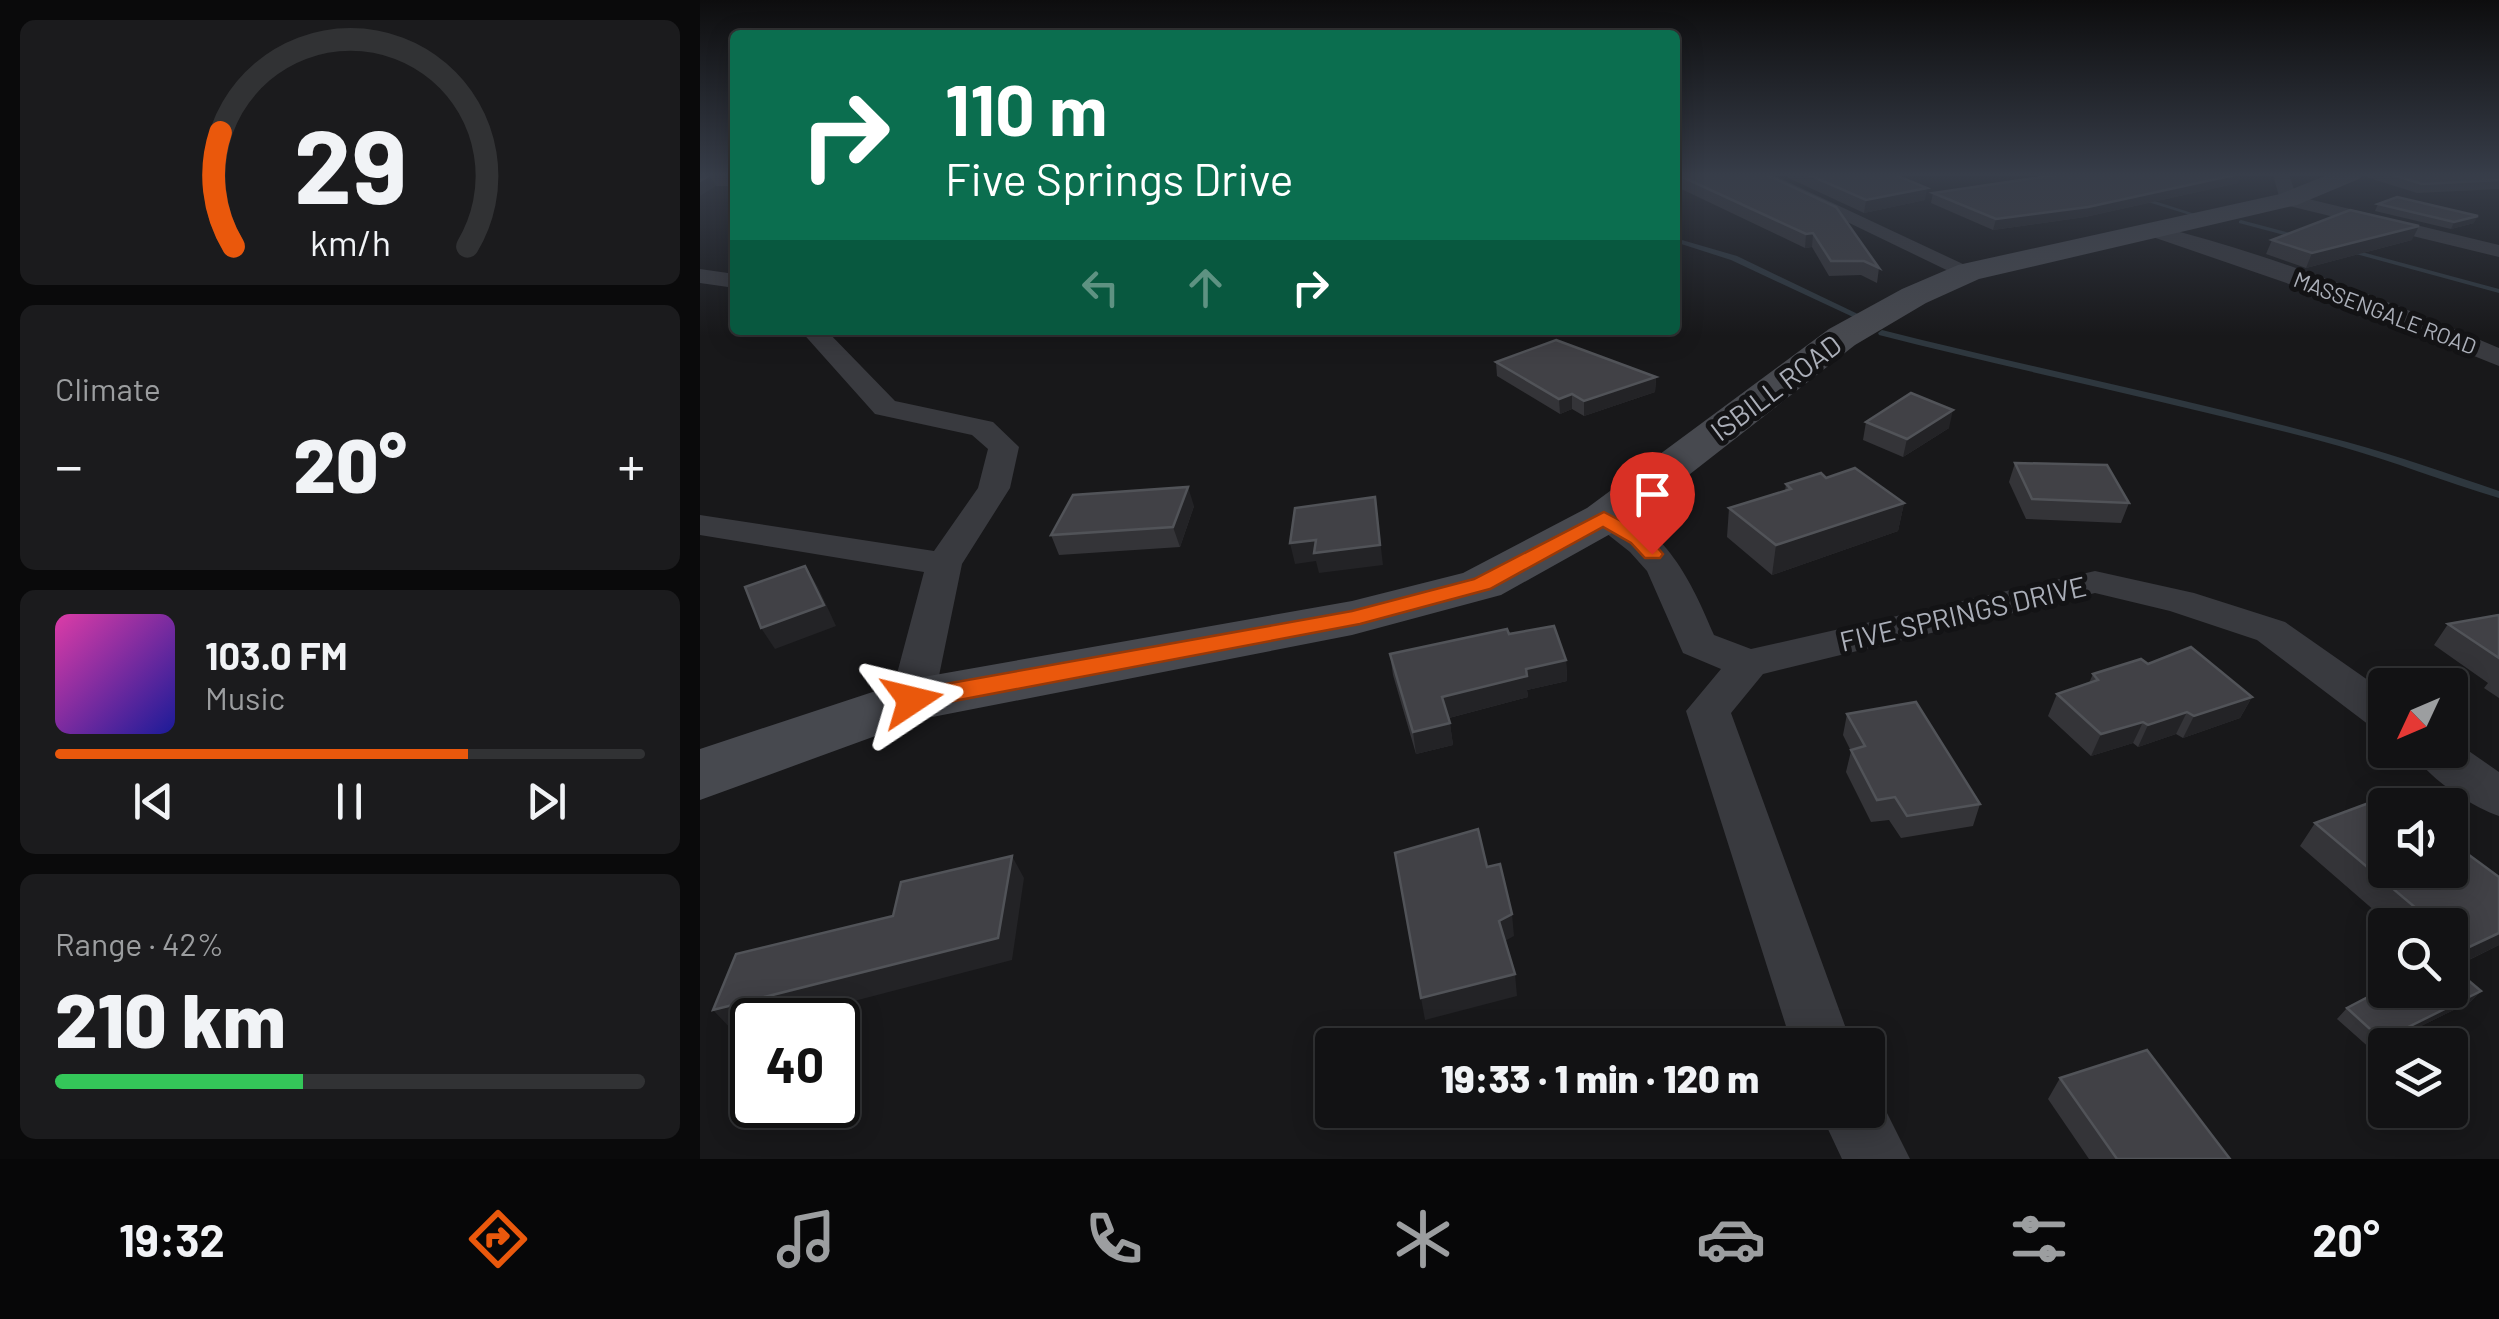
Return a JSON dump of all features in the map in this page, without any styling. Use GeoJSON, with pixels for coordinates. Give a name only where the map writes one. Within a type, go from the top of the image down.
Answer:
{"type":"FeatureCollection","features":[{"type":"Feature","properties":{"kind":"street"},"geometry":{"type":"LineString","coordinates":[[1874,228],[1969,272]]}},
{"type":"Feature","properties":{"kind":"street","name":"ISBILL ROAD"},"geometry":{"type":"LineString","coordinates":[[700,775],[912,700],[1352,618],[1482,584],[1604,518],[1842,337],[1914,296],[1969,272],[2168,228]]}},
{"type":"Feature","properties":{"kind":"street"},"geometry":{"type":"LineString","coordinates":[[2420,228],[2499,252]]}},
{"type":"Feature","properties":{"kind":"street","name":"MASSENGALE ROAD"},"geometry":{"type":"LineString","coordinates":[[2157,232],[2446,334],[2499,358]]}},
{"type":"Feature","properties":{"kind":"street"},"geometry":{"type":"LineString","coordinates":[[700,276],[730,281]]}},
{"type":"Feature","properties":{"kind":"street"},"geometry":{"type":"LineString","coordinates":[[817,335],[885,408],[982,428],[1004,447],[994,488],[944,564],[912,700]]}},
{"type":"Feature","properties":{"kind":"street"},"geometry":{"type":"LineString","coordinates":[[1604,518],[1638,538],[1666,568],[1697,644],[1749,664],[1708,711],[1816,1028]]}},
{"type":"Feature","properties":{"kind":"street"},"geometry":{"type":"LineString","coordinates":[[700,524],[944,564]]}},
{"type":"Feature","properties":{"kind":"street","name":"FIVE SPRINGS DRIVE"},"geometry":{"type":"LineString","coordinates":[[1749,664],[2095,582],[2180,601],[2271,631],[2368,702]]}},
{"type":"Feature","properties":{"kind":"street"},"geometry":{"type":"LineString","coordinates":[[2459,768],[2499,797]]}},
{"type":"Feature","properties":{"kind":"street"},"geometry":{"type":"LineString","coordinates":[[1861,1128],[1878,1159]]}},
{"type":"Feature","properties":{"kind":"building"},"geometry":{"type":"Polygon","coordinates":[[[1793,228],[1851,228],[1879,268],[1864,261],[1831,261],[1813,233],[1793,228]]]}},
{"type":"Feature","properties":{"kind":"building"},"geometry":{"type":"Polygon","coordinates":[[[2303,228],[2411,228],[2312,253],[2272,240],[2303,228]]]}},
{"type":"Feature","properties":{"kind":"building"},"geometry":{"type":"Polygon","coordinates":[[[1556,340],[1656,377],[1584,401],[1572,394],[1559,399],[1496,362],[1556,340]]]}},
{"type":"Feature","properties":{"kind":"building"},"geometry":{"type":"Polygon","coordinates":[[[1911,393],[1953,410],[1907,439],[1866,422],[1911,393]]]}},
{"type":"Feature","properties":{"kind":"building"},"geometry":{"type":"Polygon","coordinates":[[[2015,463],[2107,465],[2129,503],[2032,499],[2015,463]]]}},
{"type":"Feature","properties":{"kind":"building"},"geometry":{"type":"Polygon","coordinates":[[[1855,468],[1904,503],[1776,545],[1729,508],[1791,489],[1786,484],[1821,473],[1826,478],[1855,468]]]}},
{"type":"Feature","properties":{"kind":"building"},"geometry":{"type":"Polygon","coordinates":[[[1188,487],[1173,527],[1051,535],[1073,495],[1188,487]]]}},
{"type":"Feature","properties":{"kind":"building"},"geometry":{"type":"Polygon","coordinates":[[[1375,497],[1380,545],[1314,553],[1316,540],[1290,543],[1295,508],[1375,497]]]}},
{"type":"Feature","properties":{"kind":"building"},"geometry":{"type":"Polygon","coordinates":[[[805,566],[824,605],[761,628],[745,587],[805,566]]]}},
{"type":"Feature","properties":{"kind":"building"},"geometry":{"type":"Polygon","coordinates":[[[2498,615],[2499,658],[2448,624],[2498,615]]]}},
{"type":"Feature","properties":{"kind":"building"},"geometry":{"type":"Polygon","coordinates":[[[1554,626],[1566,660],[1526,669],[1527,676],[1442,697],[1450,723],[1413,732],[1390,654],[1507,629],[1509,634],[1554,626]]]}},
{"type":"Feature","properties":{"kind":"building"},"geometry":{"type":"Polygon","coordinates":[[[2191,647],[2252,697],[2194,716],[2187,712],[2101,734],[2057,694],[2098,680],[2093,674],[2141,659],[2148,664],[2191,647]]]}},
{"type":"Feature","properties":{"kind":"building"},"geometry":{"type":"Polygon","coordinates":[[[1916,702],[1980,804],[1907,816],[1895,797],[1877,800],[1851,750],[1865,746],[1847,714],[1916,702]]]}},
{"type":"Feature","properties":{"kind":"building"},"geometry":{"type":"Polygon","coordinates":[[[2368,803],[2368,868],[2315,823],[2368,803]]]}},
{"type":"Feature","properties":{"kind":"building"},"geometry":{"type":"Polygon","coordinates":[[[1478,829],[1487,867],[1500,864],[1512,914],[1499,921],[1515,974],[1421,998],[1395,853],[1478,829]]]}},
{"type":"Feature","properties":{"kind":"building"},"geometry":{"type":"Polygon","coordinates":[[[2468,854],[2499,877],[2499,933],[2468,948],[2468,908],[2416,908],[2392,888],[2468,888],[2468,854]]]}},
{"type":"Feature","properties":{"kind":"building"},"geometry":{"type":"Polygon","coordinates":[[[1012,856],[998,938],[760,998],[730,998],[730,1006],[713,1010],[736,954],[893,916],[901,882],[1012,856]]]}},
{"type":"Feature","properties":{"kind":"building"},"geometry":{"type":"Polygon","coordinates":[[[2468,980],[2481,991],[2468,997],[2468,980]]]}},
{"type":"Feature","properties":{"kind":"building"},"geometry":{"type":"Polygon","coordinates":[[[2368,997],[2368,1008],[2447,1008],[2406,1028],[2369,1028],[2347,1008],[2368,997]]]}},
{"type":"Feature","properties":{"kind":"building"},"geometry":{"type":"Polygon","coordinates":[[[2147,1050],[2230,1159],[2117,1159],[2060,1078],[2147,1050]]]}},
{"type":"Feature","properties":{"kind":"waterway"},"geometry":{"type":"LineString","coordinates":[[2265,228],[2303,238]]}},
{"type":"Feature","properties":{"kind":"waterway"},"geometry":{"type":"LineString","coordinates":[[1680,242],[1734,258],[1856,315]]}},
{"type":"Feature","properties":{"kind":"waterway"},"geometry":{"type":"LineString","coordinates":[[2347,250],[2499,291]]}},
{"type":"Feature","properties":{"kind":"waterway"},"geometry":{"type":"LineString","coordinates":[[1882,333],[2347,445],[2499,495]]}},
{"type":"Feature","properties":{"kind":"route"},"geometry":{"type":"LineString","coordinates":[[912,700],[1352,618],[1482,584],[1604,518],[1638,538],[1652,554]]}}]}
